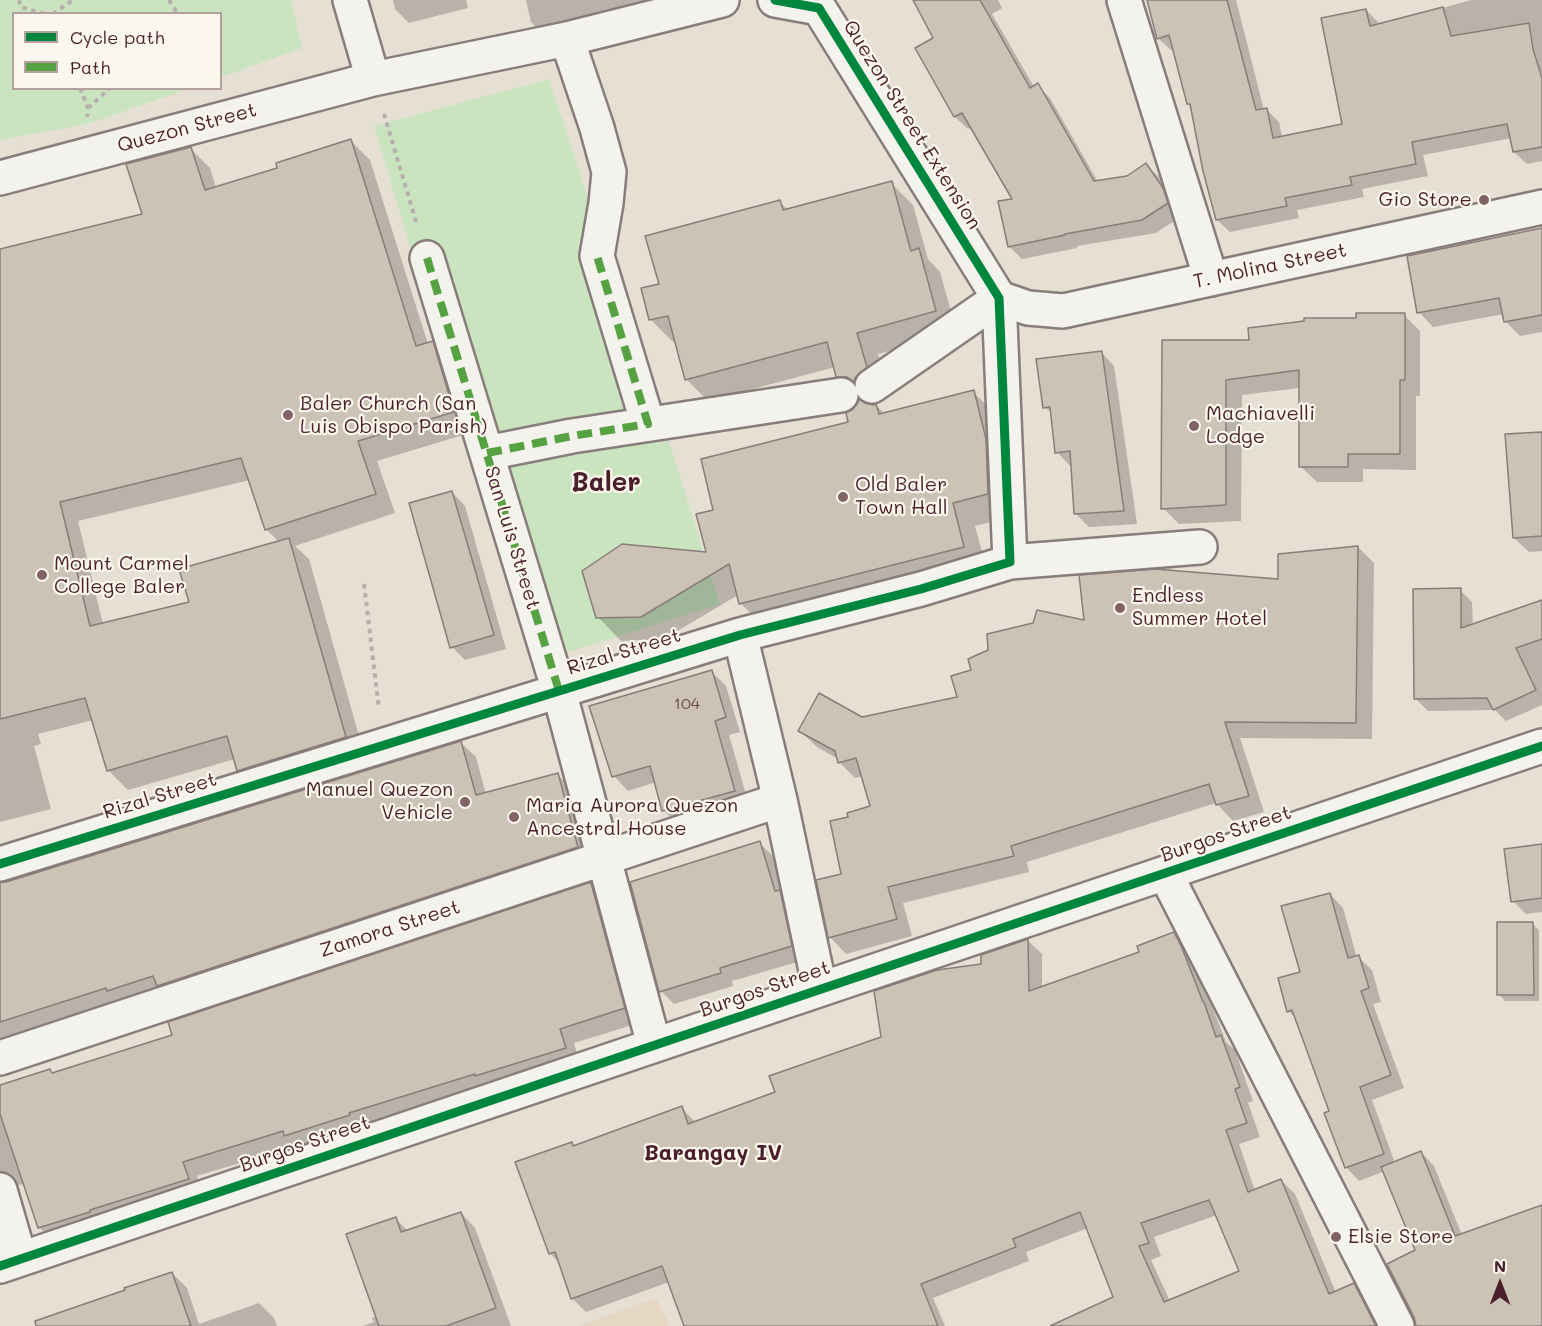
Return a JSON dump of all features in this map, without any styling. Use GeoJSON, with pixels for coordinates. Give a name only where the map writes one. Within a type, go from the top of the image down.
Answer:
{"type":"FeatureCollection","features":[{"type":"Feature","properties":{"kind":"street"},"geometry":{"type":"LineString","coordinates":[[350,0],[373,79],[567,39],[722,0]]}},
{"type":"Feature","properties":{"kind":"street","name":"Quezon Street Extension"},"geometry":{"type":"LineString","coordinates":[[776,0],[819,8],[999,298]]}},
{"type":"Feature","properties":{"kind":"street"},"geometry":{"type":"LineString","coordinates":[[1124,0],[1211,279]]}},
{"type":"Feature","properties":{"kind":"street"},"geometry":{"type":"LineString","coordinates":[[567,39],[597,128],[609,172],[597,256],[648,424]]}},
{"type":"Feature","properties":{"kind":"street","name":"Quezon Street"},"geometry":{"type":"LineString","coordinates":[[0,178],[373,79]]}},
{"type":"Feature","properties":{"kind":"street","name":"T. Molina Street"},"geometry":{"type":"LineString","coordinates":[[999,298],[1028,308],[1063,311],[1542,207]]}},
{"type":"Feature","properties":{"kind":"street","name":"San Luis Street"},"geometry":{"type":"LineString","coordinates":[[426,258],[559,691],[654,1045]]}},
{"type":"Feature","properties":{"kind":"street"},"geometry":{"type":"LineString","coordinates":[[487,453],[572,436],[856,391],[999,298]]}},
{"type":"Feature","properties":{"kind":"street"},"geometry":{"type":"LineString","coordinates":[[999,298],[1010,562]]}},
{"type":"Feature","properties":{"kind":"street","name":"Rizal Street"},"geometry":{"type":"LineString","coordinates":[[0,864],[740,635],[921,589],[1010,562],[1200,548]]}},
{"type":"Feature","properties":{"kind":"street"},"geometry":{"type":"LineString","coordinates":[[740,635],[780,800],[820,989]]}},
{"type":"Feature","properties":{"kind":"street","name":"Burgos Street"},"geometry":{"type":"LineString","coordinates":[[10,1262],[1542,746]]}},
{"type":"Feature","properties":{"kind":"street","name":"Zamora Street"},"geometry":{"type":"LineString","coordinates":[[0,1058],[780,800]]}},
{"type":"Feature","properties":{"kind":"street"},"geometry":{"type":"LineString","coordinates":[[1166,873],[1397,1326]]}},
{"type":"Feature","properties":{"kind":"street"},"geometry":{"type":"LineString","coordinates":[[0,1190],[10,1262]]}},
{"type":"Feature","properties":{"kind":"path"},"geometry":{"type":"LineString","coordinates":[[19,0],[21,8],[36,12]]}},
{"type":"Feature","properties":{"kind":"path"},"geometry":{"type":"LineString","coordinates":[[56,12],[70,0]]}},
{"type":"Feature","properties":{"kind":"path"},"geometry":{"type":"LineString","coordinates":[[373,79],[426,258]]}},
{"type":"Feature","properties":{"kind":"path"},"geometry":{"type":"LineString","coordinates":[[88,108],[108,90]]}},
{"type":"Feature","properties":{"kind":"path"},"geometry":{"type":"LineString","coordinates":[[364,584],[384,745]]}},
{"type":"Feature","properties":{"kind":"shaded area"},"geometry":{"type":"Polygon","coordinates":[[[656,1298],[670,1326],[578,1326],[656,1298]]]}},
{"type":"Feature","properties":{"kind":"green space"},"geometry":{"type":"Polygon","coordinates":[[[0,0],[291,0],[302,48],[222,77],[222,12],[12,12],[12,90],[185,90],[87,124],[0,140],[0,0]]]}},
{"type":"Feature","properties":{"kind":"green space"},"geometry":{"type":"Polygon","coordinates":[[[549,79],[646,369],[720,604],[534,663],[374,126],[549,79]]]}},
{"type":"Feature","properties":{"kind":"building"},"geometry":{"type":"Polygon","coordinates":[[[913,0],[980,0],[1030,88],[1038,83],[1094,181],[1127,176],[1146,163],[1163,188],[1168,203],[1142,220],[1008,247],[998,201],[1012,199],[962,113],[954,117],[915,48],[933,38],[913,0]]]}},
{"type":"Feature","properties":{"kind":"building"},"geometry":{"type":"Polygon","coordinates":[[[1147,0],[1227,0],[1256,110],[1267,108],[1273,138],[1342,124],[1321,18],[1366,9],[1370,26],[1443,7],[1451,36],[1529,23],[1533,49],[1542,78],[1542,147],[1513,152],[1507,124],[1412,142],[1416,164],[1350,177],[1352,185],[1285,198],[1287,206],[1216,220],[1203,171],[1190,104],[1187,104],[1169,35],[1157,39],[1147,0]]]}},
{"type":"Feature","properties":{"kind":"building"},"geometry":{"type":"Polygon","coordinates":[[[351,139],[416,346],[433,341],[454,412],[358,441],[376,494],[265,530],[241,458],[60,502],[90,626],[189,602],[179,569],[289,538],[346,737],[237,771],[227,736],[107,771],[85,698],[0,719],[0,249],[142,214],[126,164],[191,147],[205,190],[277,168],[276,163],[351,139]]]}},
{"type":"Feature","properties":{"kind":"building"},"geometry":{"type":"Polygon","coordinates":[[[892,181],[911,251],[919,248],[936,311],[857,333],[867,367],[855,378],[854,382],[847,377],[836,377],[827,342],[685,380],[668,316],[649,320],[641,288],[659,284],[645,236],[780,200],[783,210],[892,181]]]}},
{"type":"Feature","properties":{"kind":"building"},"geometry":{"type":"Polygon","coordinates":[[[1542,228],[1542,315],[1504,322],[1499,298],[1417,313],[1407,256],[1542,228]]]}},
{"type":"Feature","properties":{"kind":"building"},"geometry":{"type":"Polygon","coordinates":[[[1356,313],[1405,313],[1405,380],[1400,380],[1400,454],[1348,454],[1348,467],[1299,467],[1299,370],[1226,380],[1226,505],[1161,509],[1162,340],[1249,340],[1248,328],[1304,321],[1304,318],[1356,318],[1356,313]]]}},
{"type":"Feature","properties":{"kind":"building"},"geometry":{"type":"Polygon","coordinates":[[[1102,351],[1124,511],[1074,514],[1070,451],[1055,453],[1050,407],[1043,408],[1036,359],[1102,351]]]}},
{"type":"Feature","properties":{"kind":"building","name":"Old Baler Town Hall"},"geometry":{"type":"Polygon","coordinates":[[[974,390],[986,439],[988,494],[953,503],[964,547],[739,604],[729,564],[641,617],[596,618],[582,571],[622,544],[706,552],[696,514],[713,510],[701,459],[848,422],[846,413],[853,409],[859,399],[865,403],[876,404],[879,414],[974,390]]]}},
{"type":"Feature","properties":{"kind":"building"},"geometry":{"type":"Polygon","coordinates":[[[1542,432],[1542,536],[1513,538],[1505,434],[1542,432]]]}},
{"type":"Feature","properties":{"kind":"building"},"geometry":{"type":"Polygon","coordinates":[[[452,491],[494,635],[450,648],[409,503],[452,491]]]}},
{"type":"Feature","properties":{"kind":"building"},"geometry":{"type":"Polygon","coordinates":[[[1358,546],[1356,723],[1225,722],[1249,796],[1216,805],[1209,784],[1011,846],[1014,856],[888,887],[897,919],[828,938],[816,880],[841,874],[830,821],[848,817],[847,813],[870,806],[856,758],[838,763],[835,751],[798,731],[819,693],[862,717],[957,697],[951,676],[971,670],[968,659],[988,650],[987,634],[1033,623],[1037,610],[1084,620],[1079,575],[1155,569],[1278,579],[1278,554],[1358,546]]]}},
{"type":"Feature","properties":{"kind":"building"},"geometry":{"type":"Polygon","coordinates":[[[1461,588],[1461,628],[1542,600],[1542,639],[1516,648],[1536,690],[1493,710],[1487,698],[1414,699],[1413,589],[1461,588]]]}},
{"type":"Feature","properties":{"kind":"building"},"geometry":{"type":"Polygon","coordinates":[[[712,670],[726,717],[715,721],[735,791],[662,811],[650,766],[612,777],[589,706],[712,670]]]}},
{"type":"Feature","properties":{"kind":"building"},"geometry":{"type":"Polygon","coordinates":[[[461,741],[476,795],[558,773],[578,847],[157,986],[153,976],[107,991],[106,988],[0,1022],[0,882],[461,741]]]}},
{"type":"Feature","properties":{"kind":"building"},"geometry":{"type":"Polygon","coordinates":[[[760,841],[775,891],[780,890],[792,946],[720,968],[721,973],[659,992],[630,882],[760,841]]]}},
{"type":"Feature","properties":{"kind":"building"},"geometry":{"type":"Polygon","coordinates":[[[1542,844],[1542,898],[1511,902],[1504,849],[1542,844]]]}},
{"type":"Feature","properties":{"kind":"building"},"geometry":{"type":"Polygon","coordinates":[[[591,883],[625,1008],[560,1029],[566,1048],[349,1113],[350,1115],[284,1136],[283,1131],[183,1162],[189,1179],[38,1228],[0,1114],[0,1085],[50,1069],[52,1073],[172,1035],[168,1022],[591,883]]]}},
{"type":"Feature","properties":{"kind":"building"},"geometry":{"type":"Polygon","coordinates":[[[1330,893],[1348,958],[1359,955],[1369,988],[1361,991],[1391,1075],[1360,1087],[1384,1154],[1345,1168],[1324,1113],[1329,1111],[1292,1010],[1287,1012],[1278,978],[1300,972],[1281,906],[1330,893]]]}},
{"type":"Feature","properties":{"kind":"building"},"geometry":{"type":"Polygon","coordinates":[[[1497,922],[1533,922],[1534,995],[1497,995],[1497,922]]]}},
{"type":"Feature","properties":{"kind":"building"},"geometry":{"type":"Polygon","coordinates":[[[1174,932],[1204,1002],[1216,1037],[1221,1035],[1240,1087],[1235,1089],[1247,1123],[1226,1130],[1248,1192],[1281,1179],[1329,1294],[1354,1283],[1376,1326],[1050,1326],[1113,1297],[1080,1212],[1013,1239],[1016,1247],[921,1284],[938,1326],[684,1326],[662,1266],[571,1299],[555,1252],[549,1254],[515,1162],[572,1142],[573,1146],[682,1106],[688,1124],[775,1092],[769,1076],[881,1037],[874,991],[937,970],[981,964],[981,955],[1028,939],[1029,991],[1139,952],[1137,946],[1174,932]],[[1209,1200],[1141,1223],[1149,1243],[1139,1246],[1164,1302],[1239,1271],[1209,1200]]]}},
{"type":"Feature","properties":{"kind":"building"},"geometry":{"type":"Polygon","coordinates":[[[1421,1151],[1455,1236],[1542,1205],[1542,1326],[1416,1326],[1414,1317],[1387,1264],[1415,1250],[1381,1167],[1421,1151]]]}},
{"type":"Feature","properties":{"kind":"building"},"geometry":{"type":"Polygon","coordinates":[[[461,1212],[496,1308],[446,1326],[379,1326],[346,1234],[396,1217],[401,1232],[461,1212]]]}},
{"type":"Feature","properties":{"kind":"building"},"geometry":{"type":"Polygon","coordinates":[[[172,1272],[191,1326],[36,1326],[35,1321],[172,1272]]]}},
{"type":"Feature","properties":{"kind":"marked path"},"geometry":{"type":"LineString","coordinates":[[487,453],[648,424],[597,256]]}},
{"type":"Feature","properties":{"kind":"marked path"},"geometry":{"type":"LineString","coordinates":[[427,258],[559,691]]}},
{"type":"Feature","properties":{"kind":"cycle path"},"geometry":{"type":"LineString","coordinates":[[0,864],[740,635],[921,589],[1010,562],[999,298],[819,8],[775,0]]}},
{"type":"Feature","properties":{"kind":"cycle path"},"geometry":{"type":"LineString","coordinates":[[0,1266],[1542,746]]}},
{"type":"Feature","properties":{"kind":"place","name":"Gio Store"},"geometry":{"type":"Point","coordinates":[1484,200]}},
{"type":"Feature","properties":{"kind":"place","name":"Baler Church (San Luis Obispo Parish)"},"geometry":{"type":"Point","coordinates":[288,415]}},
{"type":"Feature","properties":{"kind":"place","name":"Machiavelli Lodge"},"geometry":{"type":"Point","coordinates":[1194,426]}},
{"type":"Feature","properties":{"kind":"place","name":"Old Baler Town Hall"},"geometry":{"type":"Point","coordinates":[843,497]}},
{"type":"Feature","properties":{"kind":"place","name":"Mount Carmel College Baler"},"geometry":{"type":"Point","coordinates":[42,575]}},
{"type":"Feature","properties":{"kind":"place","name":"Endless Summer Hotel"},"geometry":{"type":"Point","coordinates":[1120,608]}},
{"type":"Feature","properties":{"kind":"place","name":"Manuel Quezon Vehicle"},"geometry":{"type":"Point","coordinates":[465,802]}},
{"type":"Feature","properties":{"kind":"place","name":"Maria Aurora Quezon Ancestral House"},"geometry":{"type":"Point","coordinates":[514,817]}},
{"type":"Feature","properties":{"kind":"place","name":"Elsie Store"},"geometry":{"type":"Point","coordinates":[1336,1237]}},
{"type":"Feature","properties":{"kind":"district","name":"Baler"},"geometry":{"type":"Point","coordinates":[606,483]}},
{"type":"Feature","properties":{"kind":"district","name":"Barangay IV"},"geometry":{"type":"Point","coordinates":[713,1153]}}]}
